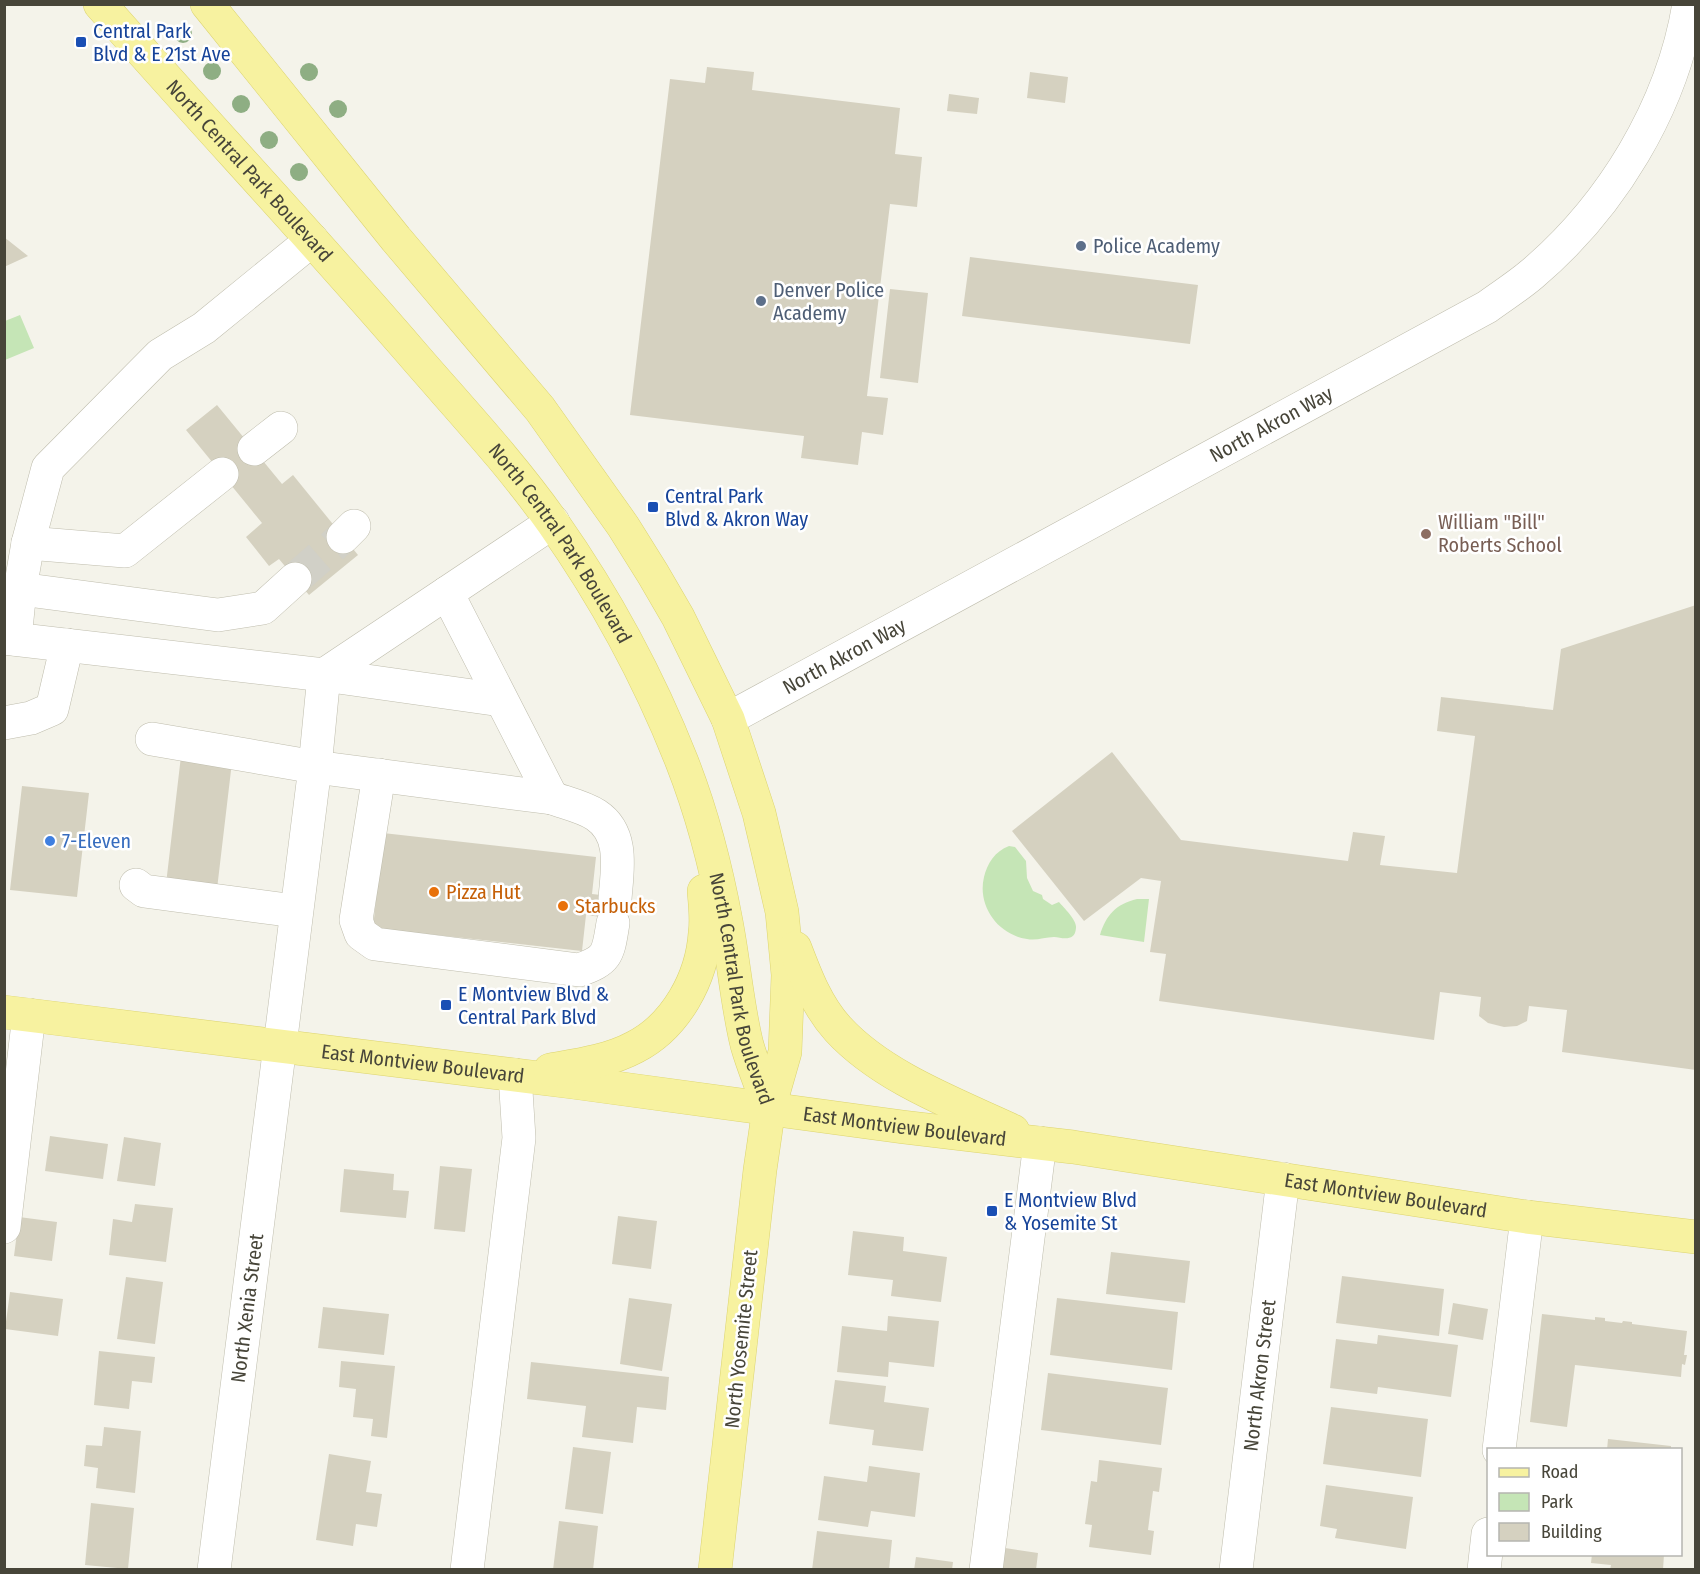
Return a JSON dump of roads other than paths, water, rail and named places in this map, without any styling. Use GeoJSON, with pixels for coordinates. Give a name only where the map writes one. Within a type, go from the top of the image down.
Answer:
{"type":"FeatureCollection","features":[{"type":"Feature","properties":{"kind":"main road","name":"North Central Park Boulevard"},"geometry":{"type":"LineString","coordinates":[[100,4],[475,426],[553,522],[610,614],[630,649],[680,757],[700,817],[716,873],[726,921],[748,1048],[769,1108]]}},
{"type":"Feature","properties":{"kind":"main road","name":"North Central Park Boulevard"},"geometry":{"type":"LineString","coordinates":[[207,4],[396,239],[540,409],[623,526],[678,617],[728,719],[759,813],[782,912],[789,975],[785,1041],[783,1063],[769,1108]]}},
{"type":"Feature","properties":{"kind":"main road"},"geometry":{"type":"LineString","coordinates":[[516,1075],[585,1064],[614,1056],[636,1047],[673,1015],[694,980],[706,932],[700,817]]}},
{"type":"Feature","properties":{"kind":"main road"},"geometry":{"type":"LineString","coordinates":[[782,912],[809,985],[838,1029],[885,1066],[916,1086],[1040,1143]]}},
{"type":"Feature","properties":{"kind":"main road","name":"East Montview Boulevard"},"geometry":{"type":"LineString","coordinates":[[17,1014],[516,1075],[1040,1143],[1174,1161],[1527,1217],[1695,1237]]}},
{"type":"Feature","properties":{"kind":"main road","name":"North Yosemite Street"},"geometry":{"type":"LineString","coordinates":[[715,1569],[769,1108]]}},
{"type":"Feature","properties":{"kind":"street","name":"North Akron Way"},"geometry":{"type":"LineString","coordinates":[[728,719],[1476,312],[1523,280],[1578,230],[1617,180],[1649,125],[1665,86],[1673,66],[1689,4]]}},
{"type":"Feature","properties":{"kind":"street"},"geometry":{"type":"LineString","coordinates":[[312,240],[204,328],[160,355],[48,468],[28,543],[10,638],[324,675],[501,700]]}},
{"type":"Feature","properties":{"kind":"street"},"geometry":{"type":"LineString","coordinates":[[254,449],[281,428]]}},
{"type":"Feature","properties":{"kind":"street"},"geometry":{"type":"LineString","coordinates":[[28,543],[125,551],[222,474]]}},
{"type":"Feature","properties":{"kind":"street"},"geometry":{"type":"LineString","coordinates":[[324,675],[553,522]]}},
{"type":"Feature","properties":{"kind":"street"},"geometry":{"type":"LineString","coordinates":[[20,589],[218,615],[263,608],[295,579]]}},
{"type":"Feature","properties":{"kind":"street"},"geometry":{"type":"LineString","coordinates":[[447,593],[552,798]]}},
{"type":"Feature","properties":{"kind":"street"},"geometry":{"type":"LineString","coordinates":[[4,723],[31,718],[52,709],[68,645]]}},
{"type":"Feature","properties":{"kind":"street","name":"North Xenia Street"},"geometry":{"type":"LineString","coordinates":[[214,1569],[295,911],[315,767],[324,675]]}},
{"type":"Feature","properties":{"kind":"street"},"geometry":{"type":"LineString","coordinates":[[152,739],[315,767],[379,775],[552,798],[597,816],[612,833],[618,850],[609,952],[595,965],[579,970],[375,944],[361,934],[356,920],[379,775]]}},
{"type":"Feature","properties":{"kind":"street"},"geometry":{"type":"LineString","coordinates":[[136,885],[144,891],[295,911]]}},
{"type":"Feature","properties":{"kind":"street"},"geometry":{"type":"LineString","coordinates":[[4,1227],[17,1014]]}},
{"type":"Feature","properties":{"kind":"street"},"geometry":{"type":"LineString","coordinates":[[467,1569],[519,1138],[516,1075]]}},
{"type":"Feature","properties":{"kind":"street"},"geometry":{"type":"LineString","coordinates":[[987,1569],[1040,1143]]}},
{"type":"Feature","properties":{"kind":"street","name":"North Akron Street"},"geometry":{"type":"LineString","coordinates":[[1236,1569],[1283,1179]]}},
{"type":"Feature","properties":{"kind":"street"},"geometry":{"type":"LineString","coordinates":[[1499,1448],[1527,1217]]}},
{"type":"Feature","properties":{"kind":"street"},"geometry":{"type":"LineString","coordinates":[[1484,1569],[1487,1543]]}},
{"type":"Feature","properties":{"kind":"tunnel"},"geometry":{"type":"LineString","coordinates":[[295,579],[343,537]]}},
{"type":"Feature","properties":{"kind":"place","name":"Central Park Blvd & E 21st Ave"},"geometry":{"type":"Point","coordinates":[81,42]}},
{"type":"Feature","properties":{"kind":"place","name":"Police Academy"},"geometry":{"type":"Point","coordinates":[1081,246]}},
{"type":"Feature","properties":{"kind":"place","name":"Denver Police Academy"},"geometry":{"type":"Point","coordinates":[761,301]}},
{"type":"Feature","properties":{"kind":"place","name":"Central Park Blvd & Akron Way"},"geometry":{"type":"Point","coordinates":[653,507]}},
{"type":"Feature","properties":{"kind":"place","name":"William \"Bill\" Roberts School"},"geometry":{"type":"Point","coordinates":[1426,534]}},
{"type":"Feature","properties":{"kind":"place","name":"7-Eleven"},"geometry":{"type":"Point","coordinates":[50,841]}},
{"type":"Feature","properties":{"kind":"place","name":"Pizza Hut"},"geometry":{"type":"Point","coordinates":[434,892]}},
{"type":"Feature","properties":{"kind":"place","name":"Starbucks"},"geometry":{"type":"Point","coordinates":[563,906]}},
{"type":"Feature","properties":{"kind":"place","name":"E Montview Blvd & Central Park Blvd"},"geometry":{"type":"Point","coordinates":[446,1005]}},
{"type":"Feature","properties":{"kind":"place","name":"E Montview Blvd & Yosemite St"},"geometry":{"type":"Point","coordinates":[992,1211]}}]}
